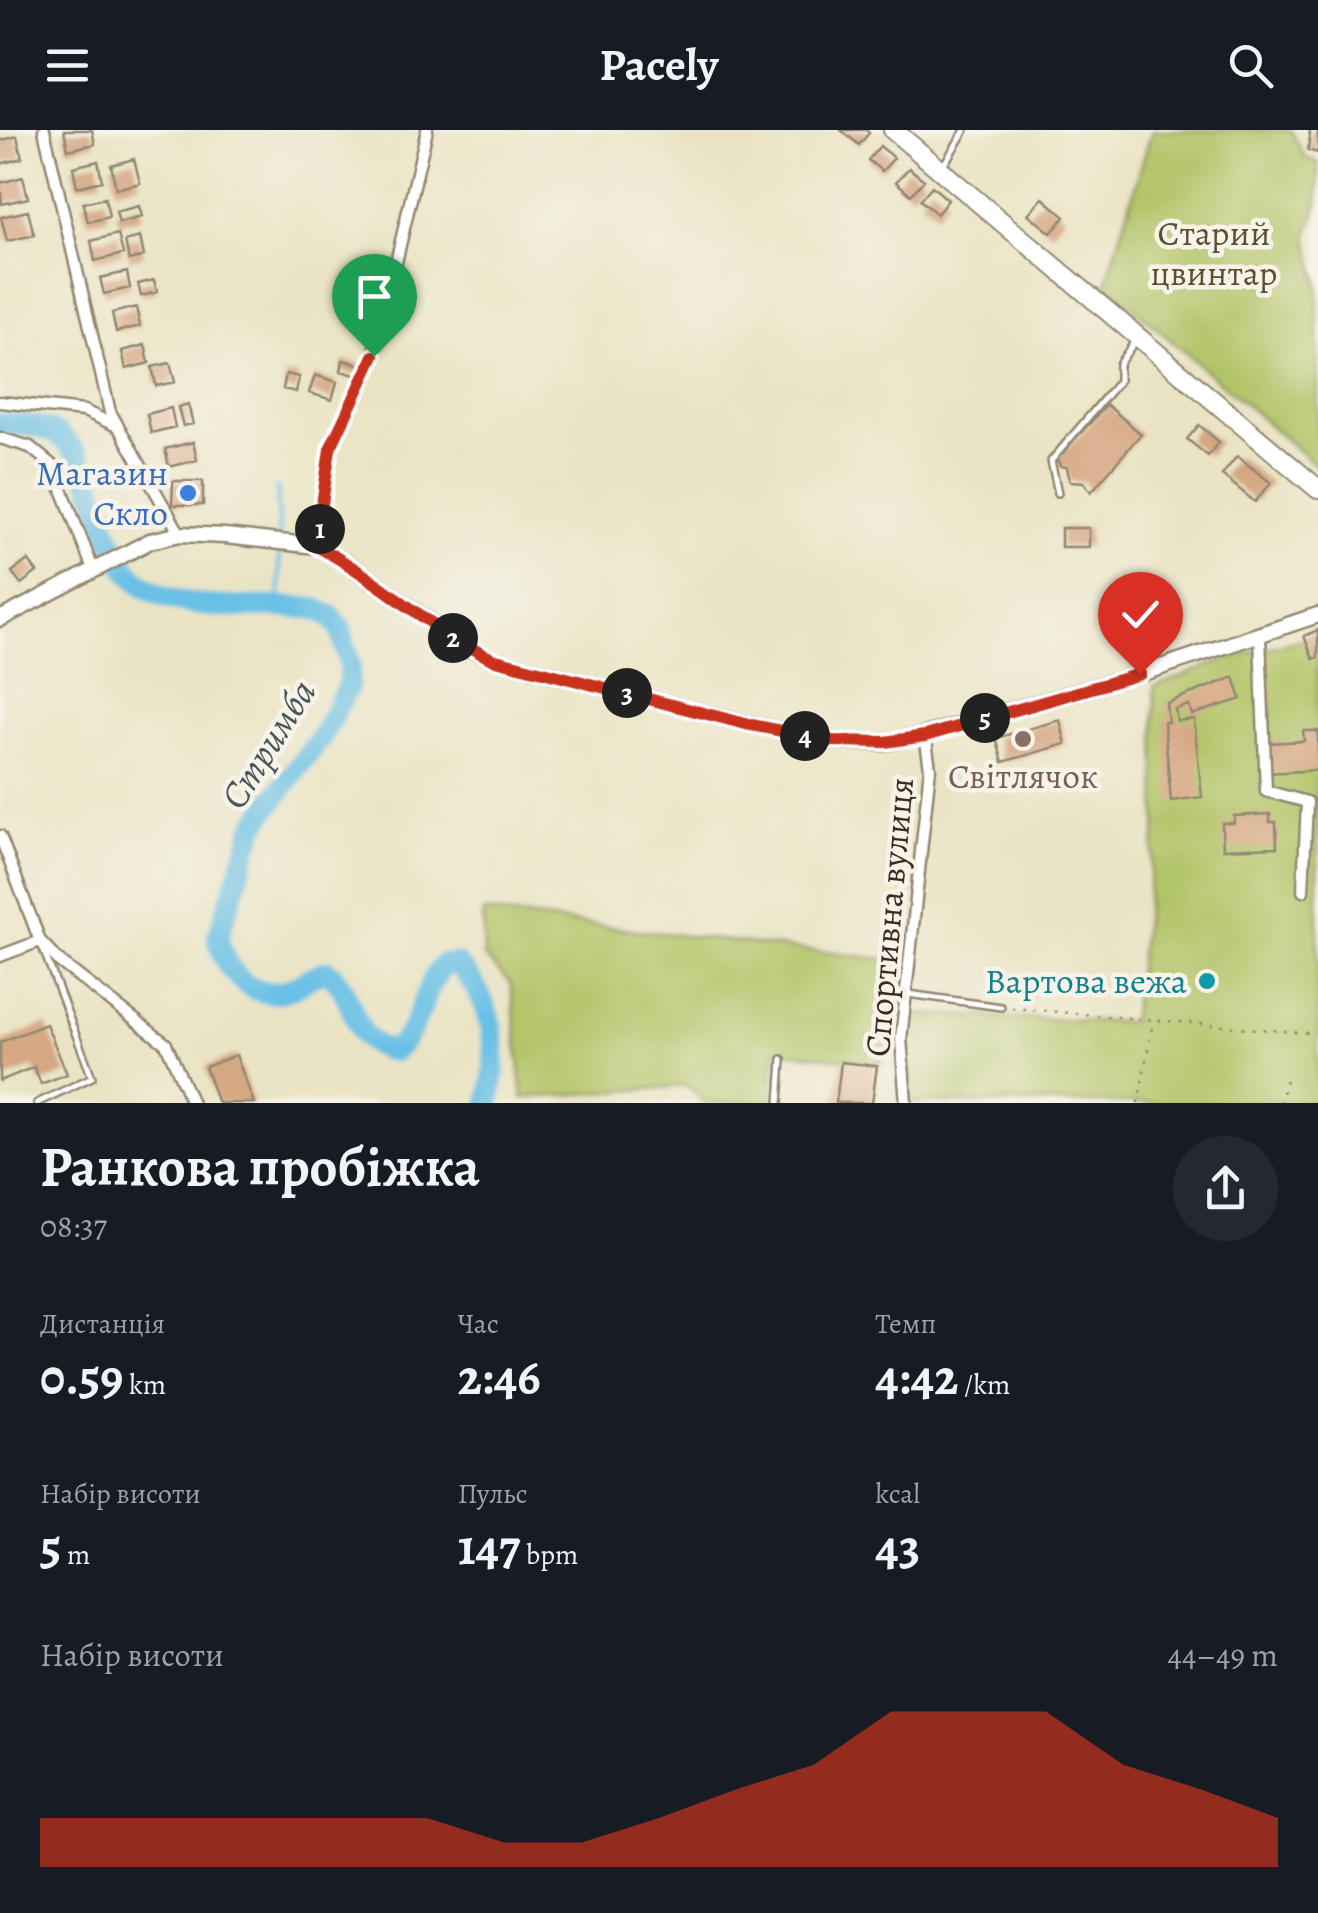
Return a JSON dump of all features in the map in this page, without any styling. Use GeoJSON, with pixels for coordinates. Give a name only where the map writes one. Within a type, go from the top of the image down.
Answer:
{"type":"FeatureCollection","features":[{"type":"Feature","properties":{"kind":"main road"},"geometry":{"type":"LineString","coordinates":[[893,130],[1318,488]]}},
{"type":"Feature","properties":{"kind":"street"},"geometry":{"type":"LineString","coordinates":[[44,130],[110,412],[180,534]]}},
{"type":"Feature","properties":{"kind":"street"},"geometry":{"type":"LineString","coordinates":[[316,546],[330,449],[374,356],[428,130]]}},
{"type":"Feature","properties":{"kind":"street"},"geometry":{"type":"LineString","coordinates":[[0,402],[84,411],[118,426]]}},
{"type":"Feature","properties":{"kind":"street"},"geometry":{"type":"LineString","coordinates":[[0,438],[30,447],[52,466],[98,567]]}},
{"type":"Feature","properties":{"kind":"street"},"geometry":{"type":"LineString","coordinates":[[0,620],[150,541],[180,534],[316,546],[344,561],[465,646],[492,659],[832,741],[885,742],[925,736],[1318,616]]}},
{"type":"Feature","properties":{"kind":"street"},"geometry":{"type":"LineString","coordinates":[[1260,636],[1266,791],[1306,802],[1302,891]]}},
{"type":"Feature","properties":{"kind":"street","name":"Спортивна вулиця"},"geometry":{"type":"LineString","coordinates":[[906,1103],[901,1039],[930,768],[925,736]]}},
{"type":"Feature","properties":{"kind":"street"},"geometry":{"type":"LineString","coordinates":[[0,836],[40,941],[60,962],[166,1044],[192,1103]]}},
{"type":"Feature","properties":{"kind":"street"},"geometry":{"type":"LineString","coordinates":[[0,956],[40,941]]}},
{"type":"Feature","properties":{"kind":"lane"},"geometry":{"type":"LineString","coordinates":[[941,171],[964,130]]}},
{"type":"Feature","properties":{"kind":"lane"},"geometry":{"type":"LineString","coordinates":[[1058,493],[1051,461],[1119,381],[1119,364],[1136,338]]}},
{"type":"Feature","properties":{"kind":"lane"},"geometry":{"type":"LineString","coordinates":[[37,1103],[92,1077],[40,941]]}},
{"type":"Feature","properties":{"kind":"lane"},"geometry":{"type":"LineString","coordinates":[[906,993],[1000,1007]]}},
{"type":"Feature","properties":{"kind":"lane"},"geometry":{"type":"LineString","coordinates":[[779,1103],[782,1058]]}},
{"type":"Feature","properties":{"kind":"path"},"geometry":{"type":"LineString","coordinates":[[1000,1007],[1318,1034]]}},
{"type":"Feature","properties":{"kind":"path"},"geometry":{"type":"LineString","coordinates":[[1138,1103],[1153,1020]]}},
{"type":"Feature","properties":{"kind":"path"},"geometry":{"type":"LineString","coordinates":[[1281,1103],[1287,1074]]}},
{"type":"Feature","properties":{"kind":"green space","name":"Старий цвинтар"},"geometry":{"type":"Polygon","coordinates":[[[1152,130],[1291,130],[1305,158],[1318,162],[1318,203],[1307,237],[1318,280],[1318,467],[1106,284],[1152,130]]]}},
{"type":"Feature","properties":{"kind":"green space"},"geometry":{"type":"Polygon","coordinates":[[[1318,635],[1318,1103],[903,1103],[912,1014],[1131,1022],[1157,824],[1154,687],[1226,659],[1318,635]]]}},
{"type":"Feature","properties":{"kind":"green space"},"geometry":{"type":"Polygon","coordinates":[[[483,912],[899,961],[882,1063],[776,1051],[770,1103],[705,1103],[688,1086],[523,1098],[511,984],[484,956],[483,912]]]}},
{"type":"Feature","properties":{"kind":"building"},"geometry":{"type":"Polygon","coordinates":[[[64,130],[92,130],[95,144],[68,150],[64,130]]]}},
{"type":"Feature","properties":{"kind":"building"},"geometry":{"type":"Polygon","coordinates":[[[841,130],[866,130],[869,133],[859,145],[841,130]]]}},
{"type":"Feature","properties":{"kind":"building"},"geometry":{"type":"Polygon","coordinates":[[[1310,130],[1318,130],[1318,153],[1308,150],[1310,130]]]}},
{"type":"Feature","properties":{"kind":"building"},"geometry":{"type":"Polygon","coordinates":[[[17,136],[22,158],[0,164],[0,141],[17,136]]]}},
{"type":"Feature","properties":{"kind":"building"},"geometry":{"type":"Polygon","coordinates":[[[880,146],[894,158],[882,171],[868,160],[880,146]]]}},
{"type":"Feature","properties":{"kind":"building"},"geometry":{"type":"Polygon","coordinates":[[[134,159],[140,183],[116,189],[111,165],[134,159]]]}},
{"type":"Feature","properties":{"kind":"building"},"geometry":{"type":"Polygon","coordinates":[[[98,161],[102,181],[77,187],[73,167],[98,161]]]}},
{"type":"Feature","properties":{"kind":"building"},"geometry":{"type":"Polygon","coordinates":[[[909,168],[924,180],[911,195],[896,182],[909,168]]]}},
{"type":"Feature","properties":{"kind":"building"},"geometry":{"type":"Polygon","coordinates":[[[23,177],[28,198],[2,204],[0,183],[23,177]]]}},
{"type":"Feature","properties":{"kind":"building"},"geometry":{"type":"Polygon","coordinates":[[[932,186],[948,200],[937,214],[920,200],[932,186]]]}},
{"type":"Feature","properties":{"kind":"building"},"geometry":{"type":"Polygon","coordinates":[[[105,198],[109,217],[88,222],[83,203],[105,198]]]}},
{"type":"Feature","properties":{"kind":"building"},"geometry":{"type":"Polygon","coordinates":[[[1043,198],[1065,217],[1051,233],[1028,214],[1043,198]]]}},
{"type":"Feature","properties":{"kind":"building"},"geometry":{"type":"Polygon","coordinates":[[[139,206],[142,217],[119,223],[116,212],[139,206]]]}},
{"type":"Feature","properties":{"kind":"building"},"geometry":{"type":"Polygon","coordinates":[[[28,211],[34,235],[7,241],[1,217],[28,211]]]}},
{"type":"Feature","properties":{"kind":"building"},"geometry":{"type":"Polygon","coordinates":[[[118,234],[123,254],[95,261],[91,241],[118,234]]]}},
{"type":"Feature","properties":{"kind":"building"},"geometry":{"type":"Polygon","coordinates":[[[140,237],[144,256],[129,260],[125,241],[140,237]]]}},
{"type":"Feature","properties":{"kind":"building"},"geometry":{"type":"Polygon","coordinates":[[[127,272],[130,288],[104,294],[100,278],[127,272]]]}},
{"type":"Feature","properties":{"kind":"building"},"geometry":{"type":"Polygon","coordinates":[[[154,280],[157,292],[141,296],[138,284],[154,280]]]}},
{"type":"Feature","properties":{"kind":"building"},"geometry":{"type":"Polygon","coordinates":[[[136,307],[140,326],[116,332],[112,313],[136,307]]]}},
{"type":"Feature","properties":{"kind":"building"},"geometry":{"type":"Polygon","coordinates":[[[145,345],[149,363],[126,369],[122,351],[145,345]]]}},
{"type":"Feature","properties":{"kind":"building"},"geometry":{"type":"Polygon","coordinates":[[[343,360],[362,365],[359,376],[341,371],[343,360]]]}},
{"type":"Feature","properties":{"kind":"building"},"geometry":{"type":"Polygon","coordinates":[[[170,363],[175,382],[156,386],[152,367],[170,363]]]}},
{"type":"Feature","properties":{"kind":"building"},"geometry":{"type":"Polygon","coordinates":[[[286,374],[299,377],[296,392],[283,389],[286,374]]]}},
{"type":"Feature","properties":{"kind":"building"},"geometry":{"type":"Polygon","coordinates":[[[315,375],[337,382],[332,400],[309,393],[315,375]]]}},
{"type":"Feature","properties":{"kind":"building"},"geometry":{"type":"Polygon","coordinates":[[[188,404],[193,424],[183,426],[178,407],[188,404]]]}},
{"type":"Feature","properties":{"kind":"building"},"geometry":{"type":"Polygon","coordinates":[[[1107,405],[1141,434],[1091,492],[1084,482],[1070,481],[1067,467],[1060,466],[1057,458],[1107,405]]]}},
{"type":"Feature","properties":{"kind":"building"},"geometry":{"type":"Polygon","coordinates":[[[171,408],[175,427],[151,433],[147,414],[171,408]]]}},
{"type":"Feature","properties":{"kind":"building"},"geometry":{"type":"Polygon","coordinates":[[[1199,425],[1219,442],[1208,456],[1187,439],[1199,425]]]}},
{"type":"Feature","properties":{"kind":"building"},"geometry":{"type":"Polygon","coordinates":[[[193,442],[197,460],[169,467],[165,449],[193,442]]]}},
{"type":"Feature","properties":{"kind":"building"},"geometry":{"type":"Polygon","coordinates":[[[1237,456],[1271,483],[1255,502],[1222,475],[1237,456]]]}},
{"type":"Feature","properties":{"kind":"building","name":"Магазин Скло"},"geometry":{"type":"Polygon","coordinates":[[[173,481],[203,481],[203,505],[172,505],[173,481]]]}},
{"type":"Feature","properties":{"kind":"building"},"geometry":{"type":"Polygon","coordinates":[[[1061,528],[1089,528],[1089,547],[1061,547],[1061,528]]]}},
{"type":"Feature","properties":{"kind":"building"},"geometry":{"type":"Polygon","coordinates":[[[28,560],[37,572],[21,584],[12,572],[28,560]]]}},
{"type":"Feature","properties":{"kind":"building"},"geometry":{"type":"Polygon","coordinates":[[[1318,630],[1318,657],[1313,659],[1304,636],[1318,630]]]}},
{"type":"Feature","properties":{"kind":"building"},"geometry":{"type":"Polygon","coordinates":[[[1234,677],[1241,699],[1192,715],[1189,705],[1175,709],[1177,721],[1194,719],[1202,797],[1171,801],[1166,703],[1234,677]]]}},
{"type":"Feature","properties":{"kind":"building"},"geometry":{"type":"Polygon","coordinates":[[[1060,720],[1066,744],[1003,762],[996,738],[1060,720]]]}},
{"type":"Feature","properties":{"kind":"building"},"geometry":{"type":"Polygon","coordinates":[[[1303,731],[1318,731],[1318,770],[1269,773],[1268,743],[1304,741],[1303,731]]]}},
{"type":"Feature","properties":{"kind":"building"},"geometry":{"type":"Polygon","coordinates":[[[1270,814],[1270,822],[1276,822],[1277,847],[1223,849],[1222,823],[1234,823],[1234,816],[1270,814]]]}},
{"type":"Feature","properties":{"kind":"building"},"geometry":{"type":"Polygon","coordinates":[[[46,1024],[67,1074],[41,1084],[34,1067],[0,1081],[0,1042],[46,1024]]]}},
{"type":"Feature","properties":{"kind":"building"},"geometry":{"type":"Polygon","coordinates":[[[236,1055],[254,1103],[218,1103],[205,1067],[236,1055]]]}},
{"type":"Feature","properties":{"kind":"building"},"geometry":{"type":"Polygon","coordinates":[[[841,1062],[877,1066],[872,1103],[836,1103],[841,1062]]]}},
{"type":"Feature","properties":{"kind":"waterway","name":"Стримба"},"geometry":{"type":"LineString","coordinates":[[0,424],[47,429],[75,452],[121,561],[155,592],[194,604],[316,609],[331,616],[341,629],[350,667],[348,686],[323,734],[255,825],[218,937],[221,948],[240,979],[260,991],[284,991],[327,971],[337,980],[368,1039],[393,1051],[410,1033],[436,974],[444,964],[456,964],[479,994],[491,1028],[494,1065],[489,1103]]}},
{"type":"Feature","properties":{"kind":"waterway"},"geometry":{"type":"LineString","coordinates":[[277,487],[279,537]]}},
{"type":"Feature","properties":{"kind":"waterway"},"geometry":{"type":"LineString","coordinates":[[279,547],[280,606]]}},
{"type":"Feature","properties":{"kind":"place","name":"Магазин Скло"},"geometry":{"type":"Point","coordinates":[188,493]}},
{"type":"Feature","properties":{"kind":"place","name":"Світлячок"},"geometry":{"type":"Point","coordinates":[1023,739]}},
{"type":"Feature","properties":{"kind":"place","name":"Вартова вежа"},"geometry":{"type":"Point","coordinates":[1207,981]}},
{"type":"Feature","properties":{"kind":"route"},"geometry":{"type":"LineString","coordinates":[[374,356],[330,449],[316,546],[344,561],[465,646],[492,659],[746,724],[832,741],[885,742],[925,736],[1140,674]]}}]}
